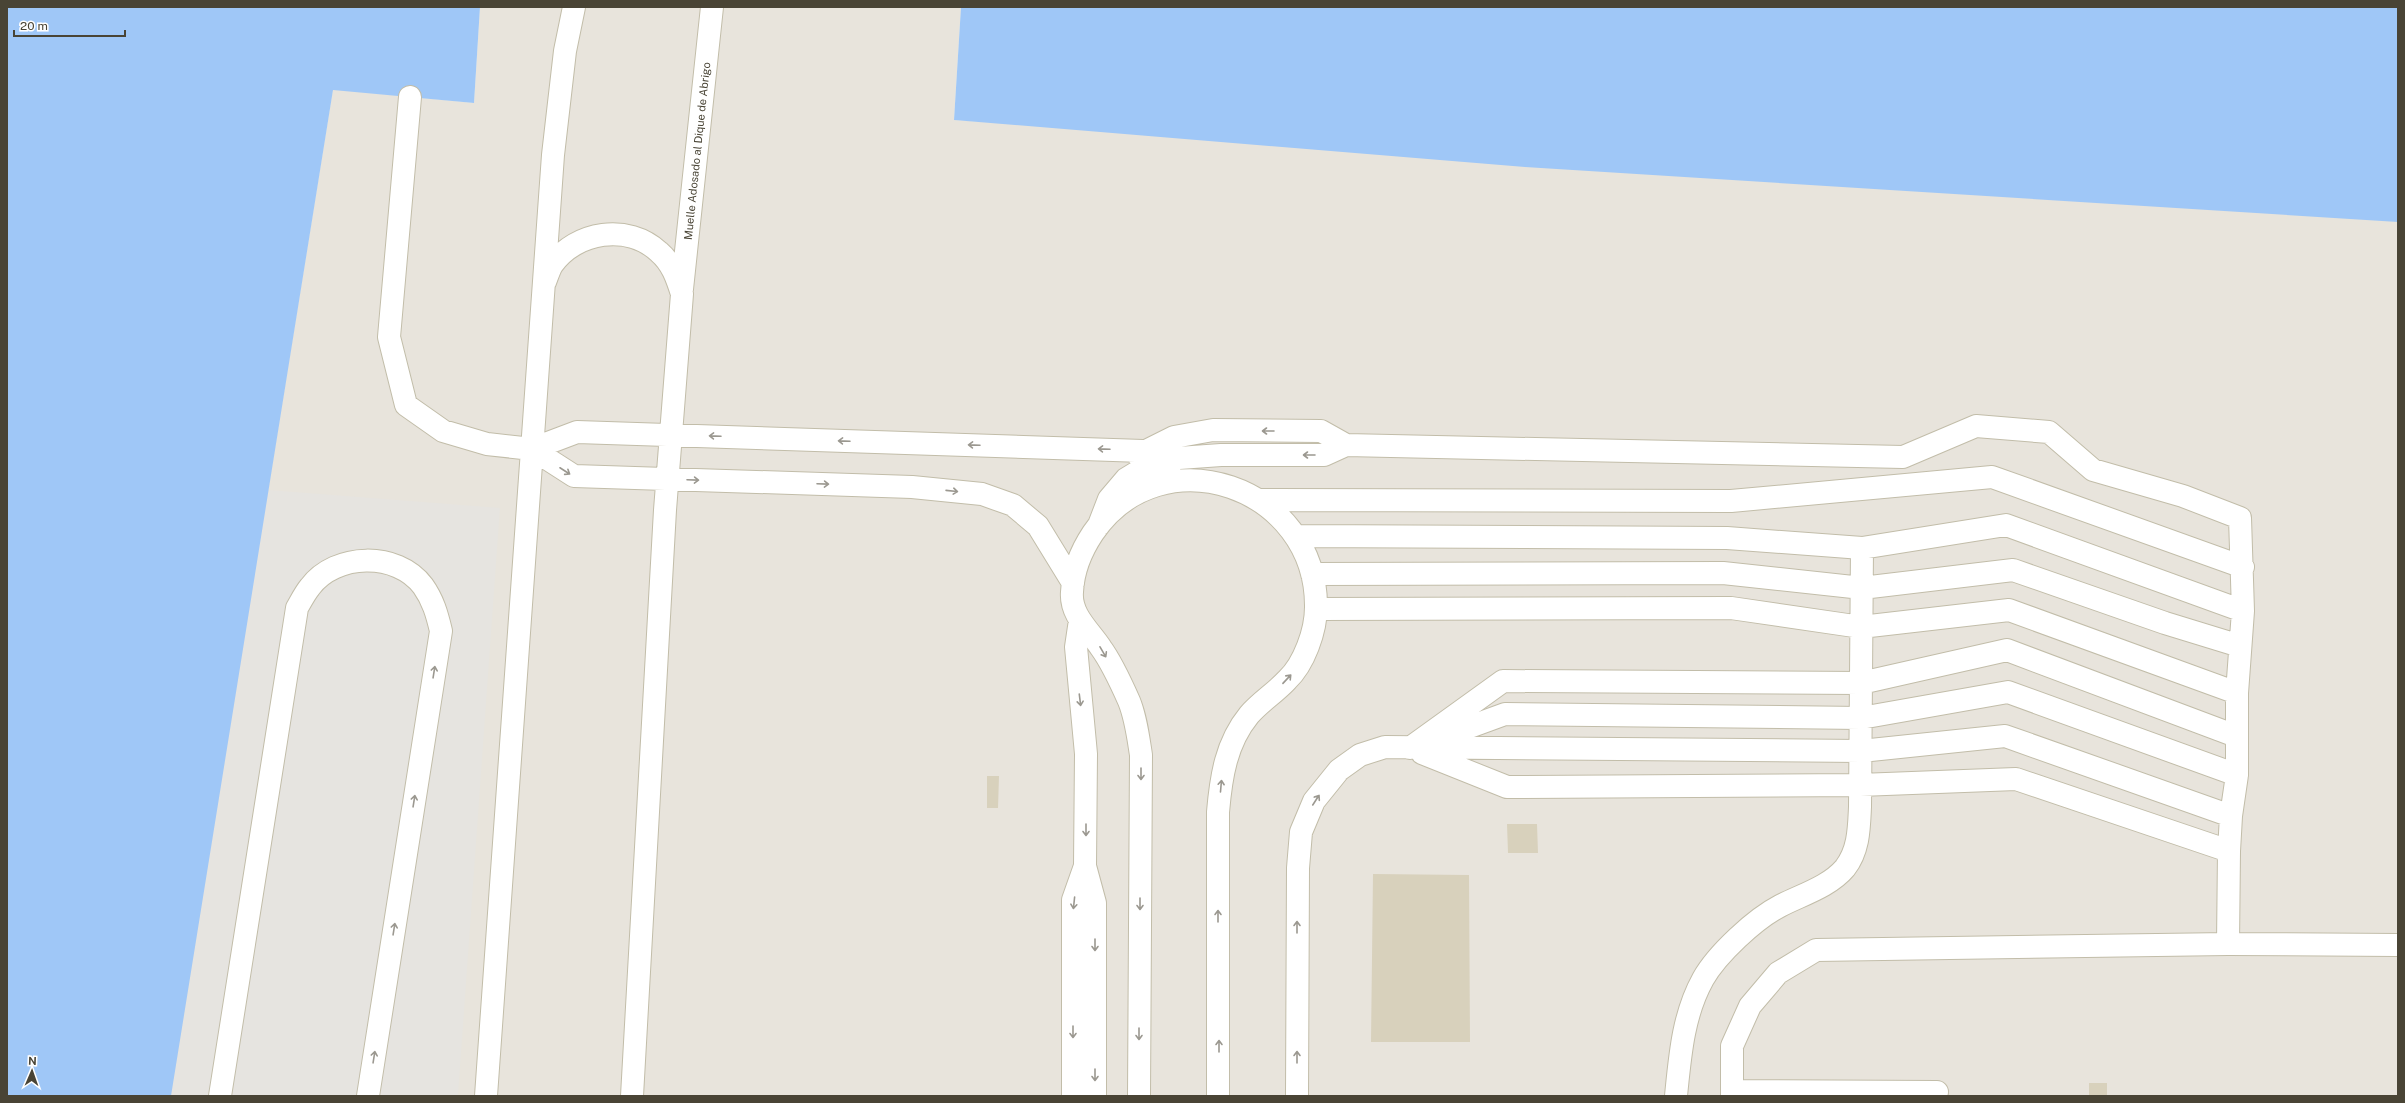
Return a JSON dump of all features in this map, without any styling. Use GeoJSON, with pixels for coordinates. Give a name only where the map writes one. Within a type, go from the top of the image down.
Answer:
{"type":"FeatureCollection","features":[{"type":"Feature","properties":{"kind":"street"},"geometry":{"type":"LineString","coordinates":[[486,1096],[554,148],[565,51],[574,7]]}},
{"type":"Feature","properties":{"kind":"street","name":"Muelle Adosado al Dique de Abrigo"},"geometry":{"type":"LineString","coordinates":[[632,1096],[667,480],[682,294],[712,7]]}},
{"type":"Feature","properties":{"kind":"street"},"geometry":{"type":"LineString","coordinates":[[410,97],[389,337],[406,405],[443,431],[487,444],[532,449],[574,476],[912,487],[982,494],[1013,505],[1038,526],[1073,582]]}},
{"type":"Feature","properties":{"kind":"street"},"geometry":{"type":"LineString","coordinates":[[543,288],[552,266],[568,248],[590,236],[615,233],[639,238],[659,252],[675,271],[682,294]]}},
{"type":"Feature","properties":{"kind":"street"},"geometry":{"type":"LineString","coordinates":[[1109,499],[1126,479],[1149,465],[1169,460],[1221,455],[1324,455],[1346,445],[1903,457],[1976,426],[2049,432],[2093,470],[2183,496],[2240,518],[2243,567],[2243,611],[2237,693],[2237,775],[2231,816],[2229,851],[2228,944]]}},
{"type":"Feature","properties":{"kind":"street"},"geometry":{"type":"LineString","coordinates":[[1099,525],[1115,480],[1127,464],[1143,451],[1174,437],[1213,430],[1321,431],[1346,445]]}},
{"type":"Feature","properties":{"kind":"street"},"geometry":{"type":"LineString","coordinates":[[532,449],[577,432],[1143,451],[1169,460],[1201,481]]}},
{"type":"Feature","properties":{"kind":"street"},"geometry":{"type":"LineString","coordinates":[[1260,500],[1731,501],[1992,477],[2243,567]]}},
{"type":"Feature","properties":{"kind":"street"},"geometry":{"type":"LineString","coordinates":[[1139,1096],[1141,755],[1136,723],[1129,701],[1101,648],[1080,620],[1071,595],[1075,570],[1084,546],[1099,525],[1117,506],[1138,493],[1162,484],[1188,480],[1213,482],[1238,488],[1260,500],[1280,516],[1297,536],[1308,559],[1312,574],[1316,609],[1312,634],[1302,658],[1289,679],[1248,716],[1228,750],[1221,777],[1218,812],[1219,1092]]}},
{"type":"Feature","properties":{"kind":"street"},"geometry":{"type":"LineString","coordinates":[[1297,536],[1727,538],[1862,548],[2006,525],[2243,611]]}},
{"type":"Feature","properties":{"kind":"street"},"geometry":{"type":"LineString","coordinates":[[1676,1096],[1687,1015],[1703,978],[1752,924],[1778,907],[1833,879],[1845,868],[1854,853],[1859,837],[1862,548]]}},
{"type":"Feature","properties":{"kind":"street"},"geometry":{"type":"LineString","coordinates":[[220,1096],[297,608],[310,586],[329,570],[353,561],[378,561],[402,569],[422,584],[435,606],[441,631],[368,1096]]}},
{"type":"Feature","properties":{"kind":"street"},"geometry":{"type":"LineString","coordinates":[[1312,574],[1723,573],[1862,588],[2013,570],[2165,623],[2240,646]]}},
{"type":"Feature","properties":{"kind":"street"},"geometry":{"type":"LineString","coordinates":[[1316,609],[1731,608],[1861,627],[2009,610],[2237,693]]}},
{"type":"Feature","properties":{"kind":"street"},"geometry":{"type":"LineString","coordinates":[[1080,620],[1076,647],[1086,754],[1085,866],[1095,903],[1095,1096]]}},
{"type":"Feature","properties":{"kind":"street"},"geometry":{"type":"LineString","coordinates":[[1410,748],[1503,681],[1861,683],[2008,650],[2236,736]]}},
{"type":"Feature","properties":{"kind":"street"},"geometry":{"type":"LineString","coordinates":[[1410,748],[1505,714],[1861,718],[2008,692],[2237,775]]}},
{"type":"Feature","properties":{"kind":"street"},"geometry":{"type":"LineString","coordinates":[[1297,1096],[1298,868],[1301,832],[1314,802],[1340,770],[1360,755],[1385,747],[1861,751],[2005,736],[2231,816]]}},
{"type":"Feature","properties":{"kind":"street"},"geometry":{"type":"LineString","coordinates":[[1410,748],[1507,787],[1860,786],[2016,779],[2229,851]]}},
{"type":"Feature","properties":{"kind":"street"},"geometry":{"type":"LineString","coordinates":[[1073,1096],[1073,900],[1085,866]]}},
{"type":"Feature","properties":{"kind":"street"},"geometry":{"type":"LineString","coordinates":[[1937,1092],[1732,1093],[1732,1046],[1750,1006],[1778,973],[1816,950],[2228,944],[2398,944]]}},
{"type":"Feature","properties":{"kind":"shaded area"},"geometry":{"type":"Polygon","coordinates":[[[480,7],[961,7],[954,120],[2398,217],[2398,1096],[170,1096],[333,89],[474,103],[480,7]]]}},
{"type":"Feature","properties":{"kind":"shaded area"},"geometry":{"type":"Polygon","coordinates":[[[268,490],[500,508],[458,1096],[171,1096],[268,490]]]}},
{"type":"Feature","properties":{"kind":"water"},"geometry":{"type":"Polygon","coordinates":[[[7,7],[480,7],[474,103],[333,90],[171,1096],[7,1096],[7,7]]]}},
{"type":"Feature","properties":{"kind":"water"},"geometry":{"type":"Polygon","coordinates":[[[961,7],[2398,7],[2398,222],[1525,167],[954,120],[961,7]]]}},
{"type":"Feature","properties":{"kind":"building"},"geometry":{"type":"Polygon","coordinates":[[[987,776],[999,776],[998,808],[987,808],[987,776]]]}},
{"type":"Feature","properties":{"kind":"building"},"geometry":{"type":"Polygon","coordinates":[[[1507,824],[1537,824],[1538,853],[1508,853],[1507,824]]]}},
{"type":"Feature","properties":{"kind":"building"},"geometry":{"type":"Polygon","coordinates":[[[1373,874],[1469,875],[1470,1042],[1371,1042],[1373,874]]]}},
{"type":"Feature","properties":{"kind":"building"},"geometry":{"type":"Polygon","coordinates":[[[2089,1083],[2107,1083],[2107,1096],[2089,1096],[2089,1083]]]}}]}
